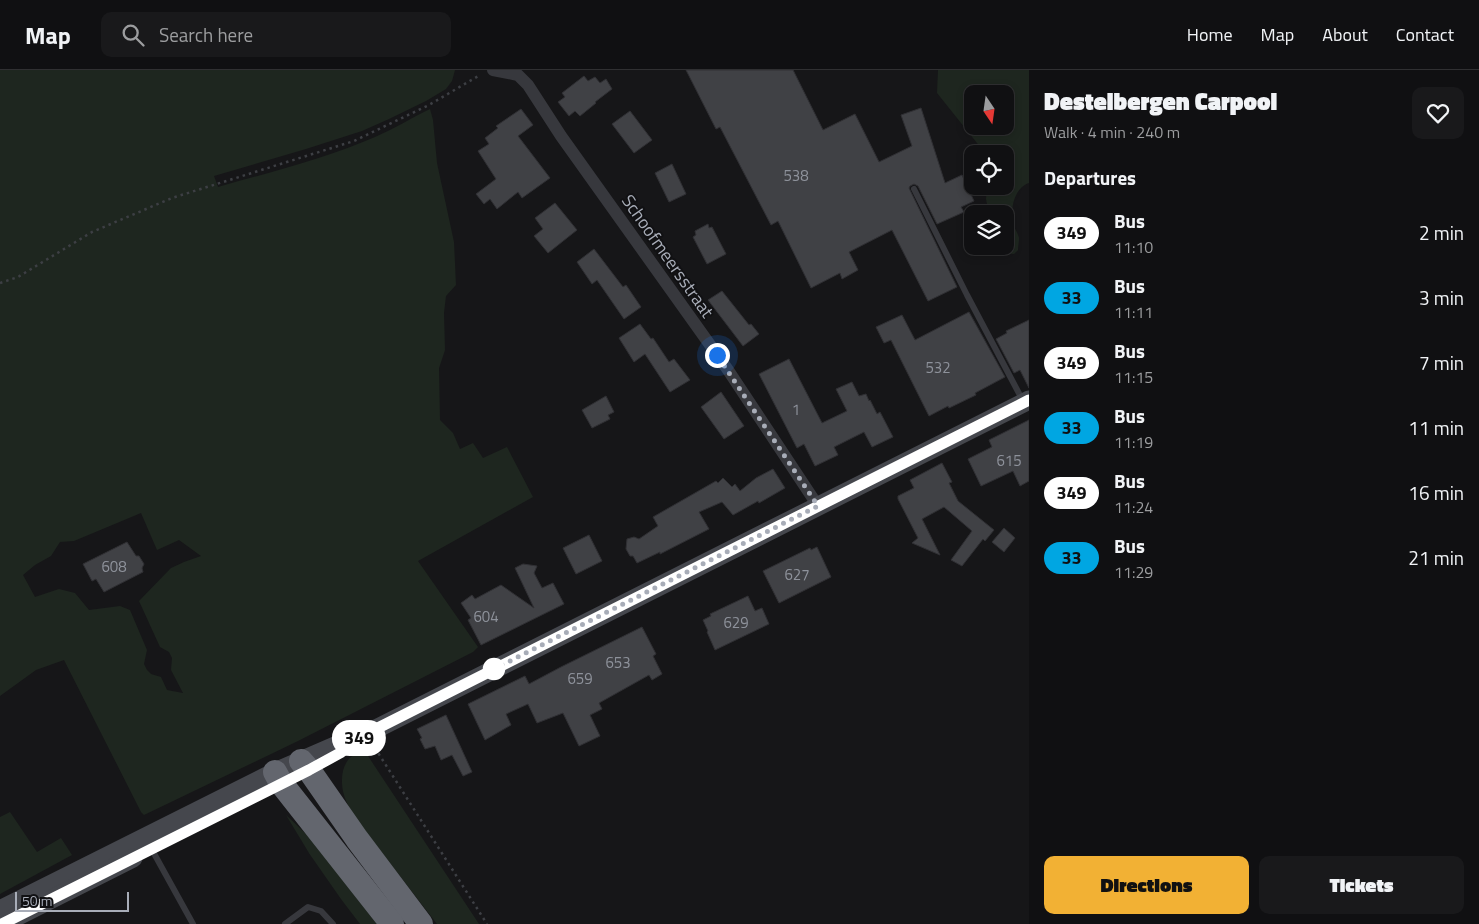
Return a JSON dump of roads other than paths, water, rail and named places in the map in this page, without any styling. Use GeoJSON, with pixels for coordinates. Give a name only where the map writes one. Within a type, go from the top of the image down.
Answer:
{"type":"FeatureCollection","features":[{"type":"Feature","properties":{"kind":"highway"},"geometry":{"type":"LineString","coordinates":[[305,765],[357,840],[421,924]]}},
{"type":"Feature","properties":{"kind":"highway"},"geometry":{"type":"LineString","coordinates":[[278,778],[392,924]]}},
{"type":"Feature","properties":{"kind":"main road"},"geometry":{"type":"LineString","coordinates":[[0,910],[305,765],[340,753],[363,735],[1026,401]]}},
{"type":"Feature","properties":{"kind":"main road"},"geometry":{"type":"LineString","coordinates":[[2,924],[152,848],[278,778]]}},
{"type":"Feature","properties":{"kind":"street","name":"Schoofmeersstraat"},"geometry":{"type":"LineString","coordinates":[[493,70],[518,75],[528,85],[561,136],[728,370],[818,506]]}},
{"type":"Feature","properties":{"kind":"lane"},"geometry":{"type":"LineString","coordinates":[[914,189],[967,295],[1026,401]]}},
{"type":"Feature","properties":{"kind":"lane"},"geometry":{"type":"LineString","coordinates":[[152,848],[193,924]]}},
{"type":"Feature","properties":{"kind":"lane"},"geometry":{"type":"LineString","coordinates":[[285,924],[308,907],[321,910],[333,924]]}}]}
